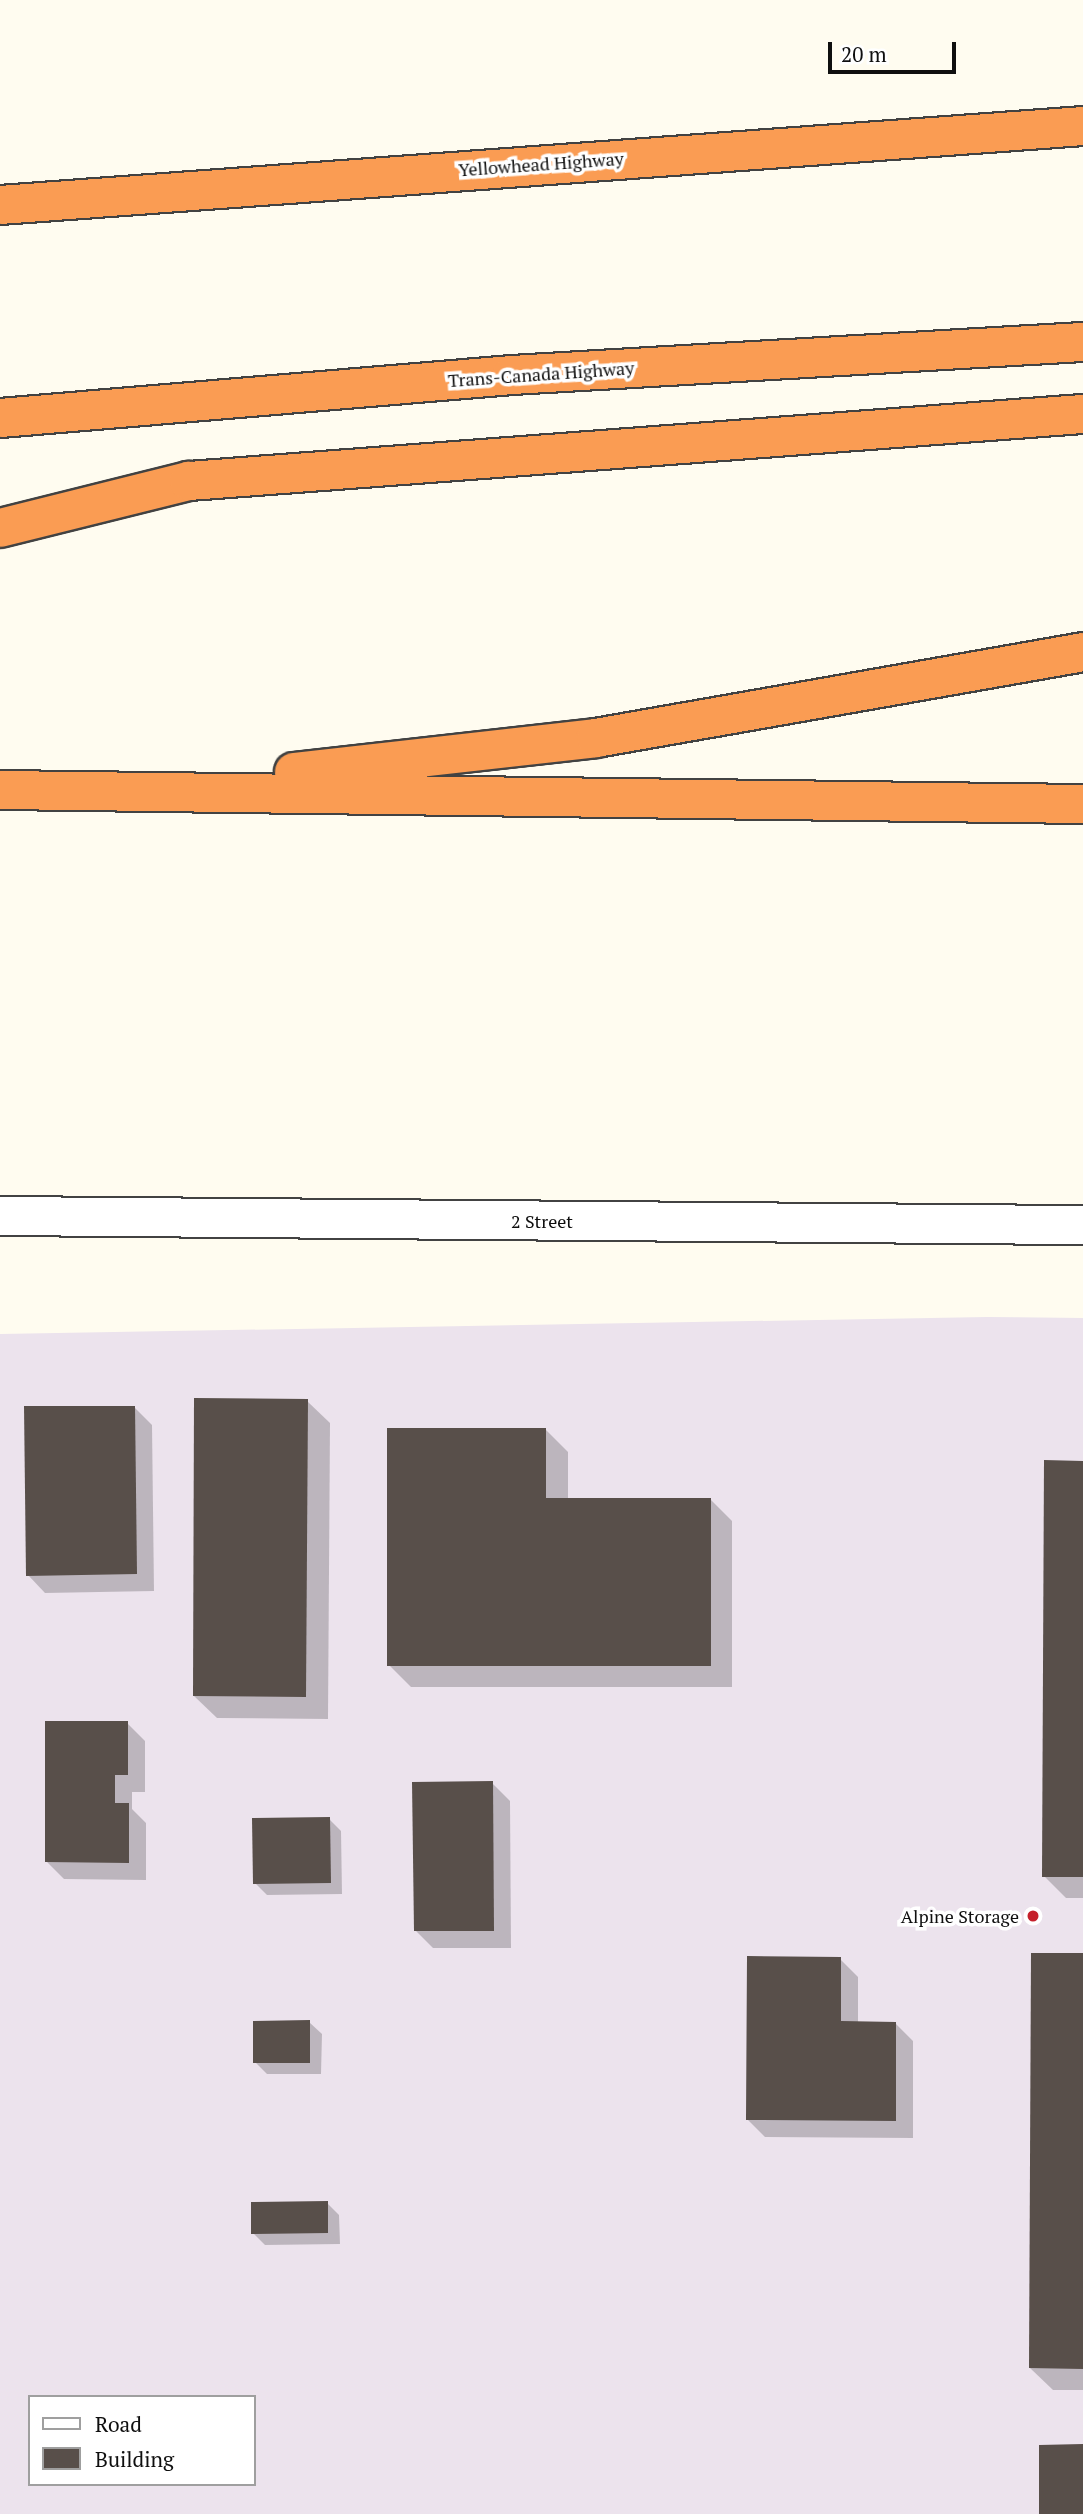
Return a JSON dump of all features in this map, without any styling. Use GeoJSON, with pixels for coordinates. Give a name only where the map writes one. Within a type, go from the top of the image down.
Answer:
{"type":"FeatureCollection","features":[{"type":"Feature","properties":{"kind":"highway","name":"Yellowhead Highway"},"geometry":{"type":"LineString","coordinates":[[0,205],[1083,126]]}},
{"type":"Feature","properties":{"kind":"highway","name":"Trans-Canada Highway"},"geometry":{"type":"LineString","coordinates":[[0,418],[512,375],[1083,342]]}},
{"type":"Feature","properties":{"kind":"highway"},"geometry":{"type":"LineString","coordinates":[[0,528],[189,481],[1083,414]]}},
{"type":"Feature","properties":{"kind":"highway"},"geometry":{"type":"LineString","coordinates":[[149,789],[596,738],[1083,652]]}},
{"type":"Feature","properties":{"kind":"highway"},"geometry":{"type":"LineString","coordinates":[[0,790],[149,789],[1083,804]]}},
{"type":"Feature","properties":{"kind":"street","name":"2 Street"},"geometry":{"type":"LineString","coordinates":[[0,1216],[1083,1225]]}},
{"type":"Feature","properties":{"kind":"shaded area"},"geometry":{"type":"Polygon","coordinates":[[[987,1317],[1083,1318],[1083,2514],[0,2514],[0,1334],[987,1317]]]}},
{"type":"Feature","properties":{"kind":"building"},"geometry":{"type":"Polygon","coordinates":[[[194,1398],[308,1399],[306,1697],[193,1696],[194,1398]]]}},
{"type":"Feature","properties":{"kind":"building"},"geometry":{"type":"Polygon","coordinates":[[[24,1406],[135,1406],[137,1574],[26,1576],[24,1406]]]}},
{"type":"Feature","properties":{"kind":"building"},"geometry":{"type":"Polygon","coordinates":[[[387,1428],[546,1428],[546,1498],[711,1498],[711,1666],[387,1666],[387,1428]]]}},
{"type":"Feature","properties":{"kind":"building"},"geometry":{"type":"Polygon","coordinates":[[[1044,1460],[1083,1461],[1083,1877],[1042,1877],[1044,1460]]]}},
{"type":"Feature","properties":{"kind":"building"},"geometry":{"type":"Polygon","coordinates":[[[45,1721],[128,1721],[128,1775],[115,1775],[115,1803],[129,1803],[129,1863],[45,1862],[45,1721]]]}},
{"type":"Feature","properties":{"kind":"building"},"geometry":{"type":"Polygon","coordinates":[[[493,1781],[494,1931],[414,1931],[412,1782],[493,1781]]]}},
{"type":"Feature","properties":{"kind":"building"},"geometry":{"type":"Polygon","coordinates":[[[330,1817],[331,1883],[253,1884],[252,1818],[330,1817]]]}},
{"type":"Feature","properties":{"kind":"building"},"geometry":{"type":"Polygon","coordinates":[[[1031,1953],[1083,1953],[1083,2369],[1029,2368],[1031,1953]]]}},
{"type":"Feature","properties":{"kind":"building"},"geometry":{"type":"Polygon","coordinates":[[[747,1956],[841,1957],[841,2021],[896,2022],[896,2121],[746,2120],[747,1956]]]}},
{"type":"Feature","properties":{"kind":"building"},"geometry":{"type":"Polygon","coordinates":[[[310,2020],[310,2063],[253,2063],[253,2021],[310,2020]]]}},
{"type":"Feature","properties":{"kind":"building"},"geometry":{"type":"Polygon","coordinates":[[[328,2201],[328,2233],[251,2234],[251,2202],[328,2201]]]}},
{"type":"Feature","properties":{"kind":"building"},"geometry":{"type":"Polygon","coordinates":[[[1083,2444],[1083,2514],[1039,2514],[1039,2445],[1083,2444]]]}},
{"type":"Feature","properties":{"kind":"place","name":"Alpine Storage"},"geometry":{"type":"Point","coordinates":[1033,1916]}}]}
